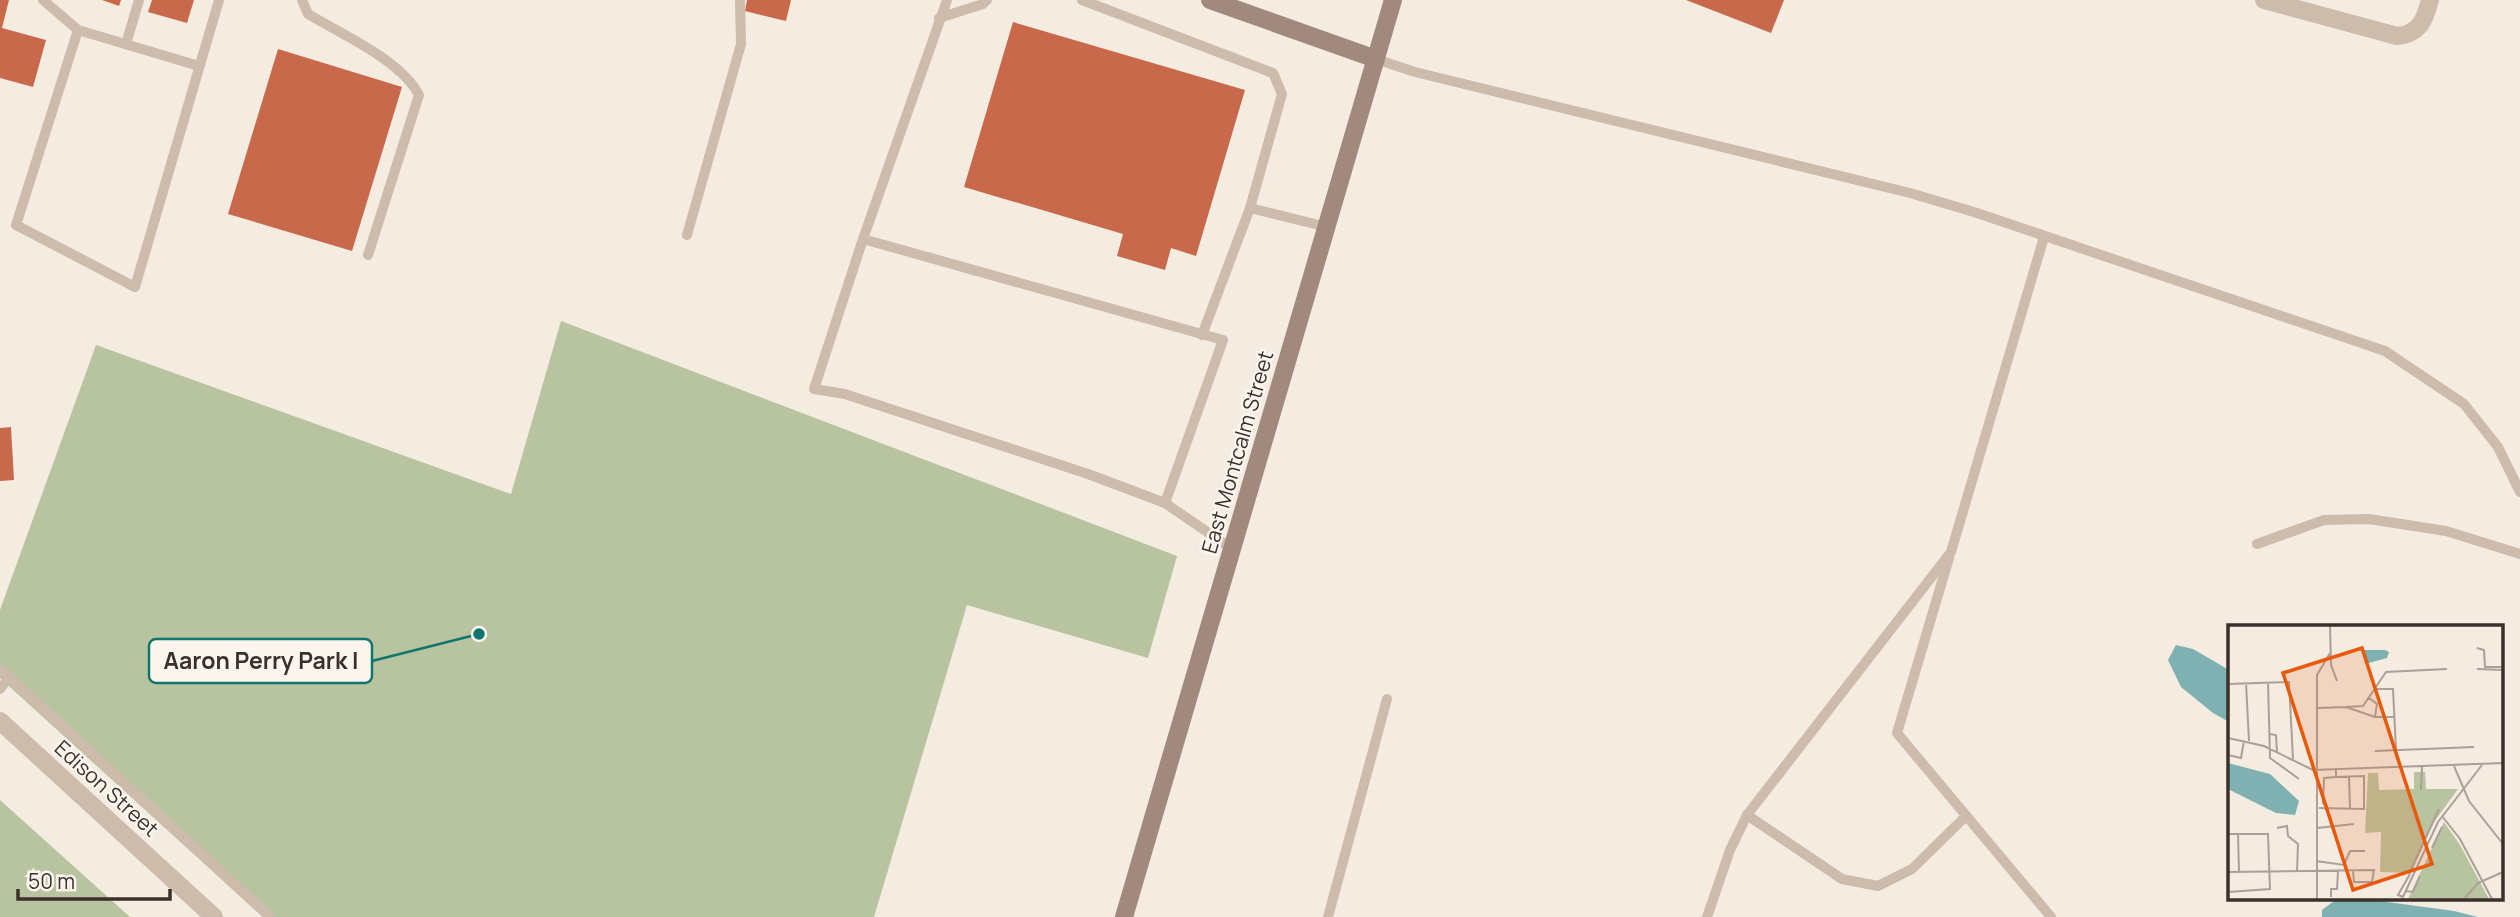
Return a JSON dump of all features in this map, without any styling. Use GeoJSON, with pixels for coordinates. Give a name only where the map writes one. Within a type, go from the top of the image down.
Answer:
{"type":"FeatureCollection","features":[{"type":"Feature","properties":{"kind":"main road"},"geometry":{"type":"LineString","coordinates":[[1210,0],[1376,59]]}},
{"type":"Feature","properties":{"kind":"main road","name":"East Montcalm Street"},"geometry":{"type":"LineString","coordinates":[[1124,917],[1393,0]]}},
{"type":"Feature","properties":{"kind":"street"},"geometry":{"type":"LineString","coordinates":[[2264,0],[2392,35],[2412,33],[2424,21],[2430,0]]}},
{"type":"Feature","properties":{"kind":"street","name":"Edison Street"},"geometry":{"type":"LineString","coordinates":[[0,721],[214,917]]}},
{"type":"Feature","properties":{"kind":"lane"},"geometry":{"type":"LineString","coordinates":[[43,0],[78,30],[199,66]]}},
{"type":"Feature","properties":{"kind":"lane"},"geometry":{"type":"LineString","coordinates":[[126,44],[139,0]]}},
{"type":"Feature","properties":{"kind":"lane"},"geometry":{"type":"LineString","coordinates":[[78,30],[16,225],[135,287],[219,0]]}},
{"type":"Feature","properties":{"kind":"lane"},"geometry":{"type":"LineString","coordinates":[[302,0],[308,13],[384,60],[412,82],[419,95],[368,255]]}},
{"type":"Feature","properties":{"kind":"lane"},"geometry":{"type":"LineString","coordinates":[[687,235],[741,44],[740,0]]}},
{"type":"Feature","properties":{"kind":"lane"},"geometry":{"type":"LineString","coordinates":[[947,0],[863,239],[814,389],[845,394],[1088,474],[1165,503],[1232,549]]}},
{"type":"Feature","properties":{"kind":"lane"},"geometry":{"type":"LineString","coordinates":[[939,18],[983,4],[987,0]]}},
{"type":"Feature","properties":{"kind":"lane"},"geometry":{"type":"LineString","coordinates":[[1082,0],[1273,74],[1282,94],[1250,208],[1202,335]]}},
{"type":"Feature","properties":{"kind":"lane"},"geometry":{"type":"LineString","coordinates":[[1376,59],[1416,72],[1910,193],[1974,212],[2385,351],[2464,404],[2498,447],[2520,492]]}},
{"type":"Feature","properties":{"kind":"lane"},"geometry":{"type":"LineString","coordinates":[[1250,208],[1326,227]]}},
{"type":"Feature","properties":{"kind":"lane"},"geometry":{"type":"LineString","coordinates":[[2043,237],[1897,733],[2045,914]]}},
{"type":"Feature","properties":{"kind":"lane"},"geometry":{"type":"LineString","coordinates":[[863,239],[1223,340],[1165,503]]}},
{"type":"Feature","properties":{"kind":"lane"},"geometry":{"type":"LineString","coordinates":[[2257,544],[2325,520],[2369,519],[2446,531],[2520,554]]}},
{"type":"Feature","properties":{"kind":"lane"},"geometry":{"type":"LineString","coordinates":[[1707,917],[1730,850],[1747,815],[1951,552]]}},
{"type":"Feature","properties":{"kind":"lane"},"geometry":{"type":"LineString","coordinates":[[0,669],[270,917]]}},
{"type":"Feature","properties":{"kind":"lane"},"geometry":{"type":"LineString","coordinates":[[0,689],[9,677]]}},
{"type":"Feature","properties":{"kind":"lane"},"geometry":{"type":"LineString","coordinates":[[1328,917],[1387,699]]}},
{"type":"Feature","properties":{"kind":"lane"},"geometry":{"type":"LineString","coordinates":[[1747,815],[1842,879],[1878,886],[1912,869],[1966,816]]}},
{"type":"Feature","properties":{"kind":"green space"},"geometry":{"type":"Polygon","coordinates":[[[561,321],[1177,556],[1148,658],[967,605],[874,917],[263,917],[0,678],[0,610],[96,345],[511,494],[561,321]]]}},
{"type":"Feature","properties":{"kind":"green space"},"geometry":{"type":"Polygon","coordinates":[[[0,800],[130,917],[0,917],[0,800]]]}},
{"type":"Feature","properties":{"kind":"water"},"geometry":{"type":"Polygon","coordinates":[[[2176,645],[2193,649],[2228,669],[2228,721],[2181,687],[2168,660],[2176,645]]]}},
{"type":"Feature","properties":{"kind":"water"},"geometry":{"type":"Polygon","coordinates":[[[2335,900],[2373,900],[2478,917],[2322,917],[2322,910],[2335,900]]]}},
{"type":"Feature","properties":{"kind":"building"},"geometry":{"type":"Polygon","coordinates":[[[0,0],[9,0],[2,28],[46,40],[33,87],[0,78],[0,0]]]}},
{"type":"Feature","properties":{"kind":"building"},"geometry":{"type":"Polygon","coordinates":[[[102,0],[121,0],[119,6],[102,0]]]}},
{"type":"Feature","properties":{"kind":"building"},"geometry":{"type":"Polygon","coordinates":[[[152,0],[194,0],[187,23],[148,12],[152,0]]]}},
{"type":"Feature","properties":{"kind":"building"},"geometry":{"type":"Polygon","coordinates":[[[747,0],[791,0],[786,21],[745,11],[747,0]]]}},
{"type":"Feature","properties":{"kind":"building"},"geometry":{"type":"Polygon","coordinates":[[[1686,0],[1784,0],[1771,33],[1686,0]]]}},
{"type":"Feature","properties":{"kind":"building"},"geometry":{"type":"Polygon","coordinates":[[[1013,22],[1245,90],[1196,256],[1171,248],[1165,270],[1117,256],[1123,234],[964,187],[1013,22]]]}},
{"type":"Feature","properties":{"kind":"building"},"geometry":{"type":"Polygon","coordinates":[[[278,49],[402,87],[352,251],[228,214],[278,49]]]}},
{"type":"Feature","properties":{"kind":"building"},"geometry":{"type":"Polygon","coordinates":[[[11,427],[14,480],[0,481],[0,428],[11,427]]]}},
{"type":"Feature","properties":{"kind":"place","name":"Aaron Perry Park I"},"geometry":{"type":"Point","coordinates":[479,634]}}]}
